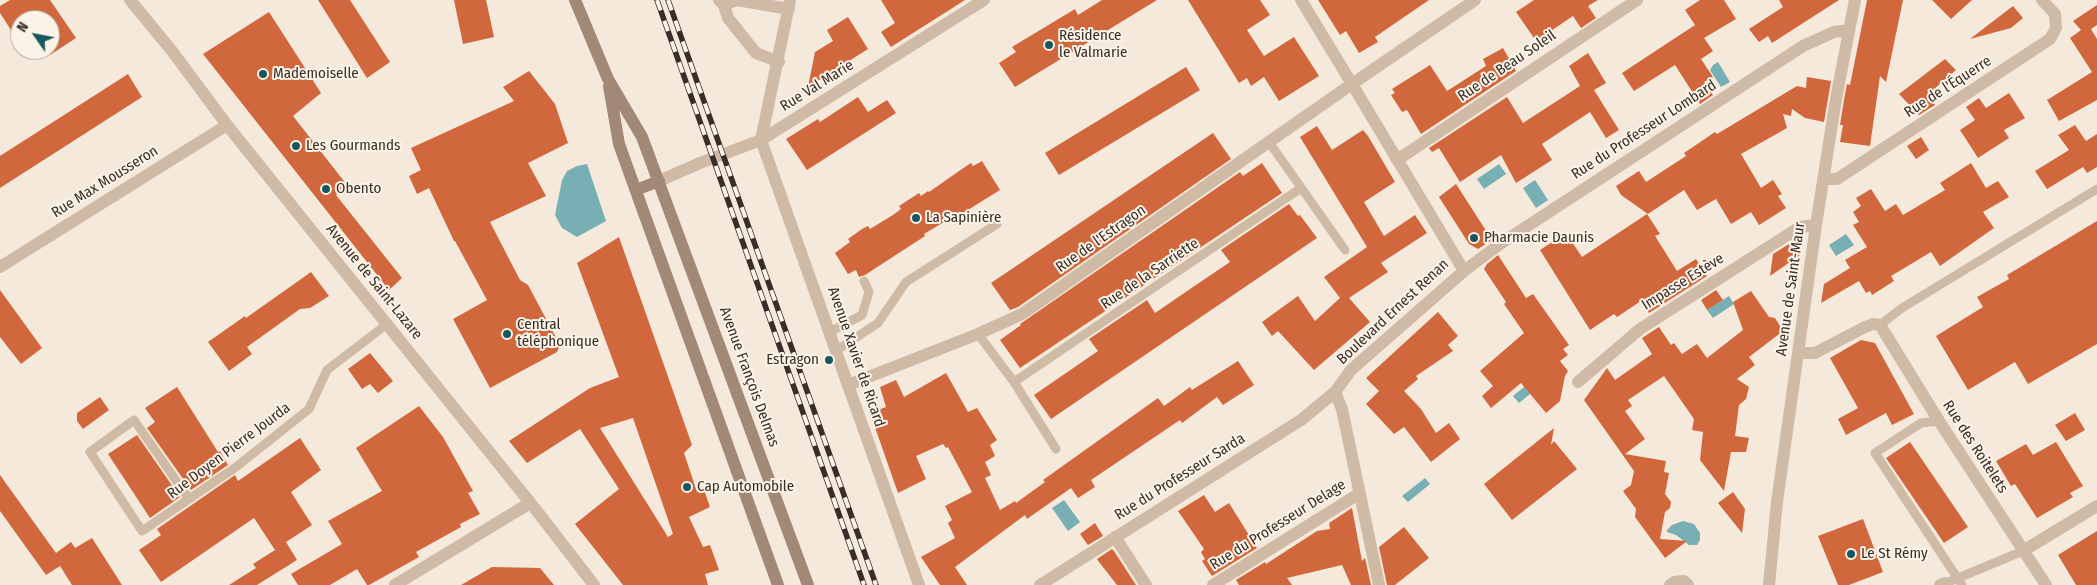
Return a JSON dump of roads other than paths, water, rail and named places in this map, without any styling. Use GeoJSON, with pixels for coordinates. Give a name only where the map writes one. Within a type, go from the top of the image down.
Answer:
{"type":"FeatureCollection","features":[{"type":"Feature","properties":{"kind":"main road","name":"Avenue François Delmas"},"geometry":{"type":"LineString","coordinates":[[575,0],[608,78],[642,137],[808,585]]}},
{"type":"Feature","properties":{"kind":"main road","name":"Avenue François Delmas"},"geometry":{"type":"LineString","coordinates":[[608,78],[619,144],[778,585]]}},
{"type":"Feature","properties":{"kind":"main road"},"geometry":{"type":"LineString","coordinates":[[636,190],[659,181]]}},
{"type":"Feature","properties":{"kind":"street","name":"Avenue de Saint-Lazare"},"geometry":{"type":"LineString","coordinates":[[130,0],[172,51],[227,125],[594,585]]}},
{"type":"Feature","properties":{"kind":"street"},"geometry":{"type":"LineString","coordinates":[[761,140],[778,62],[789,4],[737,0],[721,2],[728,18],[756,53],[778,62]]}},
{"type":"Feature","properties":{"kind":"street","name":"Rue Val Marie"},"geometry":{"type":"LineString","coordinates":[[659,181],[761,140],[984,0]]}},
{"type":"Feature","properties":{"kind":"street","name":"Boulevard Ernest Renan"},"geometry":{"type":"LineString","coordinates":[[1301,0],[1464,271],[1351,370],[1335,392]]}},
{"type":"Feature","properties":{"kind":"street"},"geometry":{"type":"LineString","coordinates":[[1352,84],[1476,0]]}},
{"type":"Feature","properties":{"kind":"street","name":"Rue de Beau Soleil"},"geometry":{"type":"LineString","coordinates":[[1397,160],[1637,0]]}},
{"type":"Feature","properties":{"kind":"street","name":"Avenue de Saint-Maur"},"geometry":{"type":"LineString","coordinates":[[1769,585],[1777,502],[1816,225],[1855,0]]}},
{"type":"Feature","properties":{"kind":"street","name":"Rue de l'Équerre"},"geometry":{"type":"LineString","coordinates":[[1823,179],[1837,179],[2050,39],[2056,28],[2055,14],[2042,0]]}},
{"type":"Feature","properties":{"kind":"street","name":"Rue du Professeur Lombard"},"geometry":{"type":"LineString","coordinates":[[1464,271],[1500,244],[1803,46],[1834,32],[1849,30]]}},
{"type":"Feature","properties":{"kind":"street","name":"Rue de l'Estragon"},"geometry":{"type":"LineString","coordinates":[[848,385],[978,334],[1022,314],[1352,84]]}},
{"type":"Feature","properties":{"kind":"street","name":"Rue Max Mousseron"},"geometry":{"type":"LineString","coordinates":[[0,267],[227,125]]}},
{"type":"Feature","properties":{"kind":"street","name":"Avenue Xavier de Ricard"},"geometry":{"type":"LineString","coordinates":[[761,140],[919,585]]}},
{"type":"Feature","properties":{"kind":"street","name":"Impasse Estève"},"geometry":{"type":"LineString","coordinates":[[1578,382],[1640,329],[1800,227],[1816,225]]}},
{"type":"Feature","properties":{"kind":"street"},"geometry":{"type":"LineString","coordinates":[[1799,353],[1815,354],[1865,327],[1873,324],[1880,325]]}},
{"type":"Feature","properties":{"kind":"street","name":"Rue des Roitelets"},"geometry":{"type":"LineString","coordinates":[[1880,325],[1939,421],[2022,551],[2046,585]]}},
{"type":"Feature","properties":{"kind":"street"},"geometry":{"type":"LineString","coordinates":[[1335,392],[1342,409],[1379,585]]}},
{"type":"Feature","properties":{"kind":"street","name":"Rue du Professeur Sarda"},"geometry":{"type":"LineString","coordinates":[[1040,585],[1300,420],[1335,392]]}},
{"type":"Feature","properties":{"kind":"street","name":"Rue du Professeur Delage"},"geometry":{"type":"LineString","coordinates":[[1212,585],[1360,493]]}},
{"type":"Feature","properties":{"kind":"street"},"geometry":{"type":"LineString","coordinates":[[396,585],[530,503]]}},
{"type":"Feature","properties":{"kind":"street"},"geometry":{"type":"LineString","coordinates":[[2022,551],[2097,506]]}},
{"type":"Feature","properties":{"kind":"street"},"geometry":{"type":"LineString","coordinates":[[1115,537],[1146,585]]}},
{"type":"Feature","properties":{"kind":"street"},"geometry":{"type":"LineString","coordinates":[[1670,585],[1674,582],[1684,581],[1688,585]]}},
{"type":"Feature","properties":{"kind":"lane"},"geometry":{"type":"LineString","coordinates":[[1269,142],[1345,250]]}},
{"type":"Feature","properties":{"kind":"lane","name":"Rue de la Sarriette"},"geometry":{"type":"LineString","coordinates":[[1014,382],[1301,188]]}},
{"type":"Feature","properties":{"kind":"lane"},"geometry":{"type":"LineString","coordinates":[[1880,325],[1902,308],[2097,189]]}},
{"type":"Feature","properties":{"kind":"lane"},"geometry":{"type":"LineString","coordinates":[[837,350],[878,323],[906,282],[997,224]]}},
{"type":"Feature","properties":{"kind":"lane"},"geometry":{"type":"LineString","coordinates":[[830,332],[862,315],[869,292],[864,281]]}},
{"type":"Feature","properties":{"kind":"lane","name":"Rue Doyen Pierre Jourda"},"geometry":{"type":"LineString","coordinates":[[189,499],[134,420],[90,452],[142,530],[189,499],[236,467],[309,409],[327,370],[387,324]]}},
{"type":"Feature","properties":{"kind":"lane"},"geometry":{"type":"LineString","coordinates":[[978,334],[1014,382],[1056,449]]}},
{"type":"Feature","properties":{"kind":"lane"},"geometry":{"type":"LineString","coordinates":[[1939,421],[1921,423],[1875,453],[1951,583],[2022,551]]}},
{"type":"Feature","properties":{"kind":"water"},"geometry":{"type":"Polygon","coordinates":[[[1718,62],[1730,82],[1721,87],[1710,70],[1718,62]]]}},
{"type":"Feature","properties":{"kind":"water"},"geometry":{"type":"Polygon","coordinates":[[[587,164],[606,221],[577,237],[562,228],[555,215],[562,180],[567,171],[587,164]]]}},
{"type":"Feature","properties":{"kind":"water"},"geometry":{"type":"Polygon","coordinates":[[[1499,164],[1506,174],[1484,189],[1477,179],[1499,164]]]}},
{"type":"Feature","properties":{"kind":"water"},"geometry":{"type":"Polygon","coordinates":[[[1535,180],[1548,200],[1536,208],[1523,188],[1535,180]]]}},
{"type":"Feature","properties":{"kind":"water"},"geometry":{"type":"Polygon","coordinates":[[[1846,234],[1854,245],[1836,256],[1829,245],[1846,234]]]}},
{"type":"Feature","properties":{"kind":"water"},"geometry":{"type":"Polygon","coordinates":[[[1729,296],[1734,304],[1713,318],[1707,310],[1729,296]]]}},
{"type":"Feature","properties":{"kind":"water"},"geometry":{"type":"Polygon","coordinates":[[[1540,374],[1546,381],[1519,403],[1513,396],[1540,374]]]}},
{"type":"Feature","properties":{"kind":"water"},"geometry":{"type":"Polygon","coordinates":[[[1425,478],[1430,484],[1408,502],[1402,496],[1425,478]]]}},
{"type":"Feature","properties":{"kind":"water"},"geometry":{"type":"Polygon","coordinates":[[[1064,500],[1080,522],[1068,531],[1052,508],[1064,500]]]}},
{"type":"Feature","properties":{"kind":"water"},"geometry":{"type":"Polygon","coordinates":[[[1683,521],[1694,524],[1700,533],[1700,540],[1697,545],[1689,545],[1676,535],[1667,532],[1672,525],[1683,521]]]}},
{"type":"Feature","properties":{"kind":"railway"},"geometry":{"type":"LineString","coordinates":[[657,0],[864,585]]}},
{"type":"Feature","properties":{"kind":"railway"},"geometry":{"type":"LineString","coordinates":[[668,0],[876,585]]}},
{"type":"Feature","properties":{"kind":"place","name":"Résidence le Valmarie"},"geometry":{"type":"Point","coordinates":[1049,45]}},
{"type":"Feature","properties":{"kind":"place","name":"Mademoiselle"},"geometry":{"type":"Point","coordinates":[263,74]}},
{"type":"Feature","properties":{"kind":"place","name":"Les Gourmands"},"geometry":{"type":"Point","coordinates":[296,146]}},
{"type":"Feature","properties":{"kind":"place","name":"Obento"},"geometry":{"type":"Point","coordinates":[326,189]}},
{"type":"Feature","properties":{"kind":"place","name":"La Sapinière"},"geometry":{"type":"Point","coordinates":[916,218]}},
{"type":"Feature","properties":{"kind":"place","name":"Pharmacie Daunis"},"geometry":{"type":"Point","coordinates":[1474,238]}},
{"type":"Feature","properties":{"kind":"place","name":"Central téléphonique"},"geometry":{"type":"Point","coordinates":[507,334]}},
{"type":"Feature","properties":{"kind":"place","name":"Estragon"},"geometry":{"type":"Point","coordinates":[829,360]}},
{"type":"Feature","properties":{"kind":"place","name":"Cap Automobile"},"geometry":{"type":"Point","coordinates":[687,487]}},
{"type":"Feature","properties":{"kind":"place","name":"Le St Rémy"},"geometry":{"type":"Point","coordinates":[1851,554]}}]}
